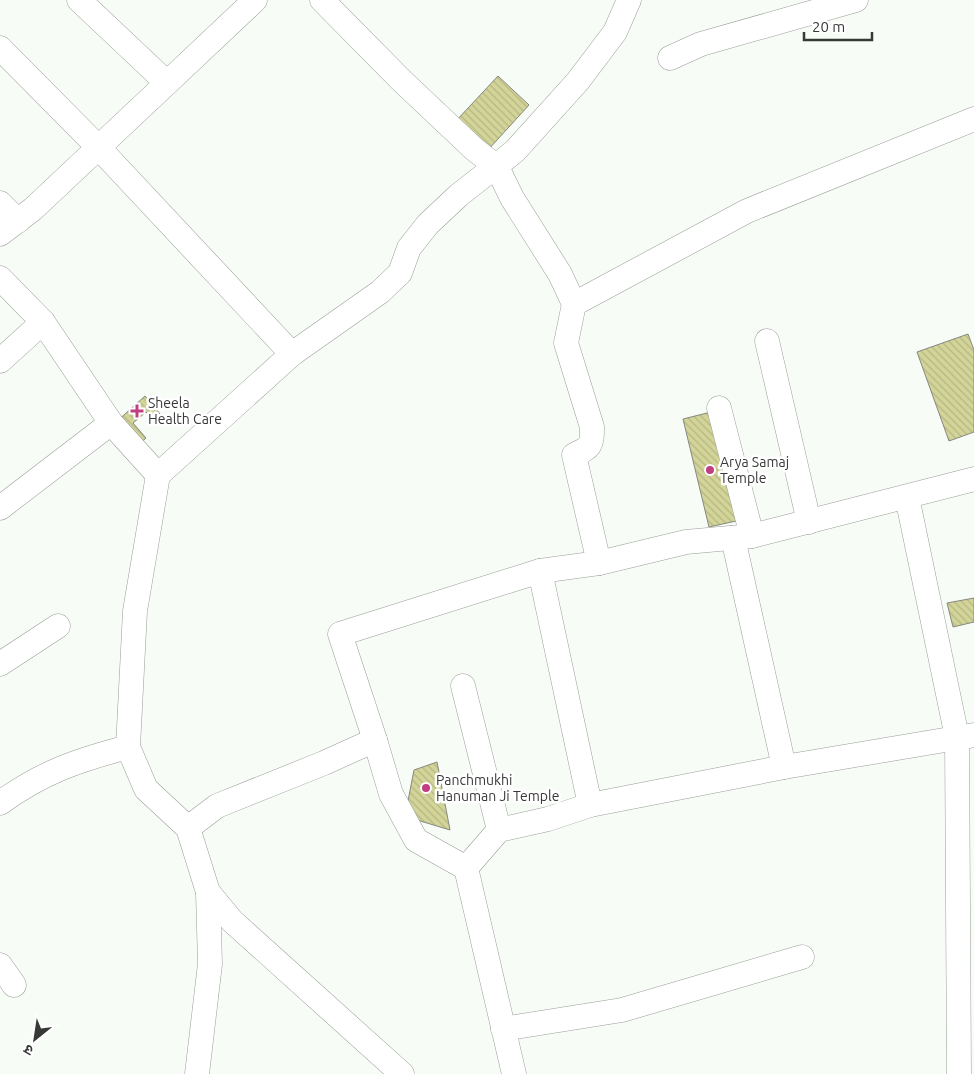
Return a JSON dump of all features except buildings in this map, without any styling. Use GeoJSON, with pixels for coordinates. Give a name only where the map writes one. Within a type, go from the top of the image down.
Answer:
{"type":"FeatureCollection","features":[{"type":"Feature","properties":{"kind":"street"},"geometry":{"type":"LineString","coordinates":[[80,0],[167,83]]}},
{"type":"Feature","properties":{"kind":"street"},"geometry":{"type":"LineString","coordinates":[[0,203],[9,228],[99,148],[255,0]]}},
{"type":"Feature","properties":{"kind":"street"},"geometry":{"type":"LineString","coordinates":[[322,0],[401,80],[474,149],[497,167],[512,198],[560,274],[574,304],[566,343],[592,427],[589,448],[574,454],[599,562]]}},
{"type":"Feature","properties":{"kind":"street"},"geometry":{"type":"LineString","coordinates":[[197,1074],[210,964],[208,892],[188,828],[146,789],[128,747],[135,611],[158,475],[292,354],[380,292],[400,274],[409,248],[428,224],[459,195],[497,167],[546,118],[578,81],[615,32],[629,0]]}},
{"type":"Feature","properties":{"kind":"street"},"geometry":{"type":"LineString","coordinates":[[670,58],[701,44],[856,0]]}},
{"type":"Feature","properties":{"kind":"street"},"geometry":{"type":"LineString","coordinates":[[0,48],[99,148],[292,354]]}},
{"type":"Feature","properties":{"kind":"street"},"geometry":{"type":"LineString","coordinates":[[574,304],[747,211],[974,119]]}},
{"type":"Feature","properties":{"kind":"street"},"geometry":{"type":"LineString","coordinates":[[0,278],[43,322],[111,423],[158,475]]}},
{"type":"Feature","properties":{"kind":"street"},"geometry":{"type":"LineString","coordinates":[[0,361],[43,322]]}},
{"type":"Feature","properties":{"kind":"street"},"geometry":{"type":"LineString","coordinates":[[767,341],[809,522]]}},
{"type":"Feature","properties":{"kind":"street"},"geometry":{"type":"LineString","coordinates":[[719,408],[784,767]]}},
{"type":"Feature","properties":{"kind":"street"},"geometry":{"type":"LineString","coordinates":[[0,508],[111,423]]}},
{"type":"Feature","properties":{"kind":"street"},"geometry":{"type":"LineString","coordinates":[[514,1074],[466,868],[416,840],[391,794],[376,740],[340,634],[540,571],[599,562],[686,542],[742,537],[809,522],[974,479]]}},
{"type":"Feature","properties":{"kind":"street"},"geometry":{"type":"LineString","coordinates":[[907,497],[965,736],[959,1074]]}},
{"type":"Feature","properties":{"kind":"street"},"geometry":{"type":"LineString","coordinates":[[540,571],[590,806]]}},
{"type":"Feature","properties":{"kind":"street"},"geometry":{"type":"LineString","coordinates":[[0,664],[58,626]]}},
{"type":"Feature","properties":{"kind":"street"},"geometry":{"type":"LineString","coordinates":[[463,686],[499,830]]}},
{"type":"Feature","properties":{"kind":"street"},"geometry":{"type":"LineString","coordinates":[[466,868],[499,830],[548,819],[590,806],[784,767],[965,736]]}},
{"type":"Feature","properties":{"kind":"street"},"geometry":{"type":"LineString","coordinates":[[188,828],[217,806],[376,740]]}},
{"type":"Feature","properties":{"kind":"street"},"geometry":{"type":"LineString","coordinates":[[0,803],[28,783],[77,760],[128,747]]}},
{"type":"Feature","properties":{"kind":"street"},"geometry":{"type":"LineString","coordinates":[[208,892],[232,921],[402,1074]]}},
{"type":"Feature","properties":{"kind":"street"},"geometry":{"type":"LineString","coordinates":[[503,1029],[622,1010],[802,957]]}},
{"type":"Feature","properties":{"kind":"street"},"geometry":{"type":"LineString","coordinates":[[0,965],[14,985]]}},
{"type":"Feature","properties":{"kind":"place","name":"Sheela Health Care"},"geometry":{"type":"Point","coordinates":[137,411]}},
{"type":"Feature","properties":{"kind":"place","name":"Arya Samaj Temple"},"geometry":{"type":"Point","coordinates":[710,470]}},
{"type":"Feature","properties":{"kind":"place","name":"Panchmukhi Hanuman Ji Temple"},"geometry":{"type":"Point","coordinates":[426,788]}}]}
